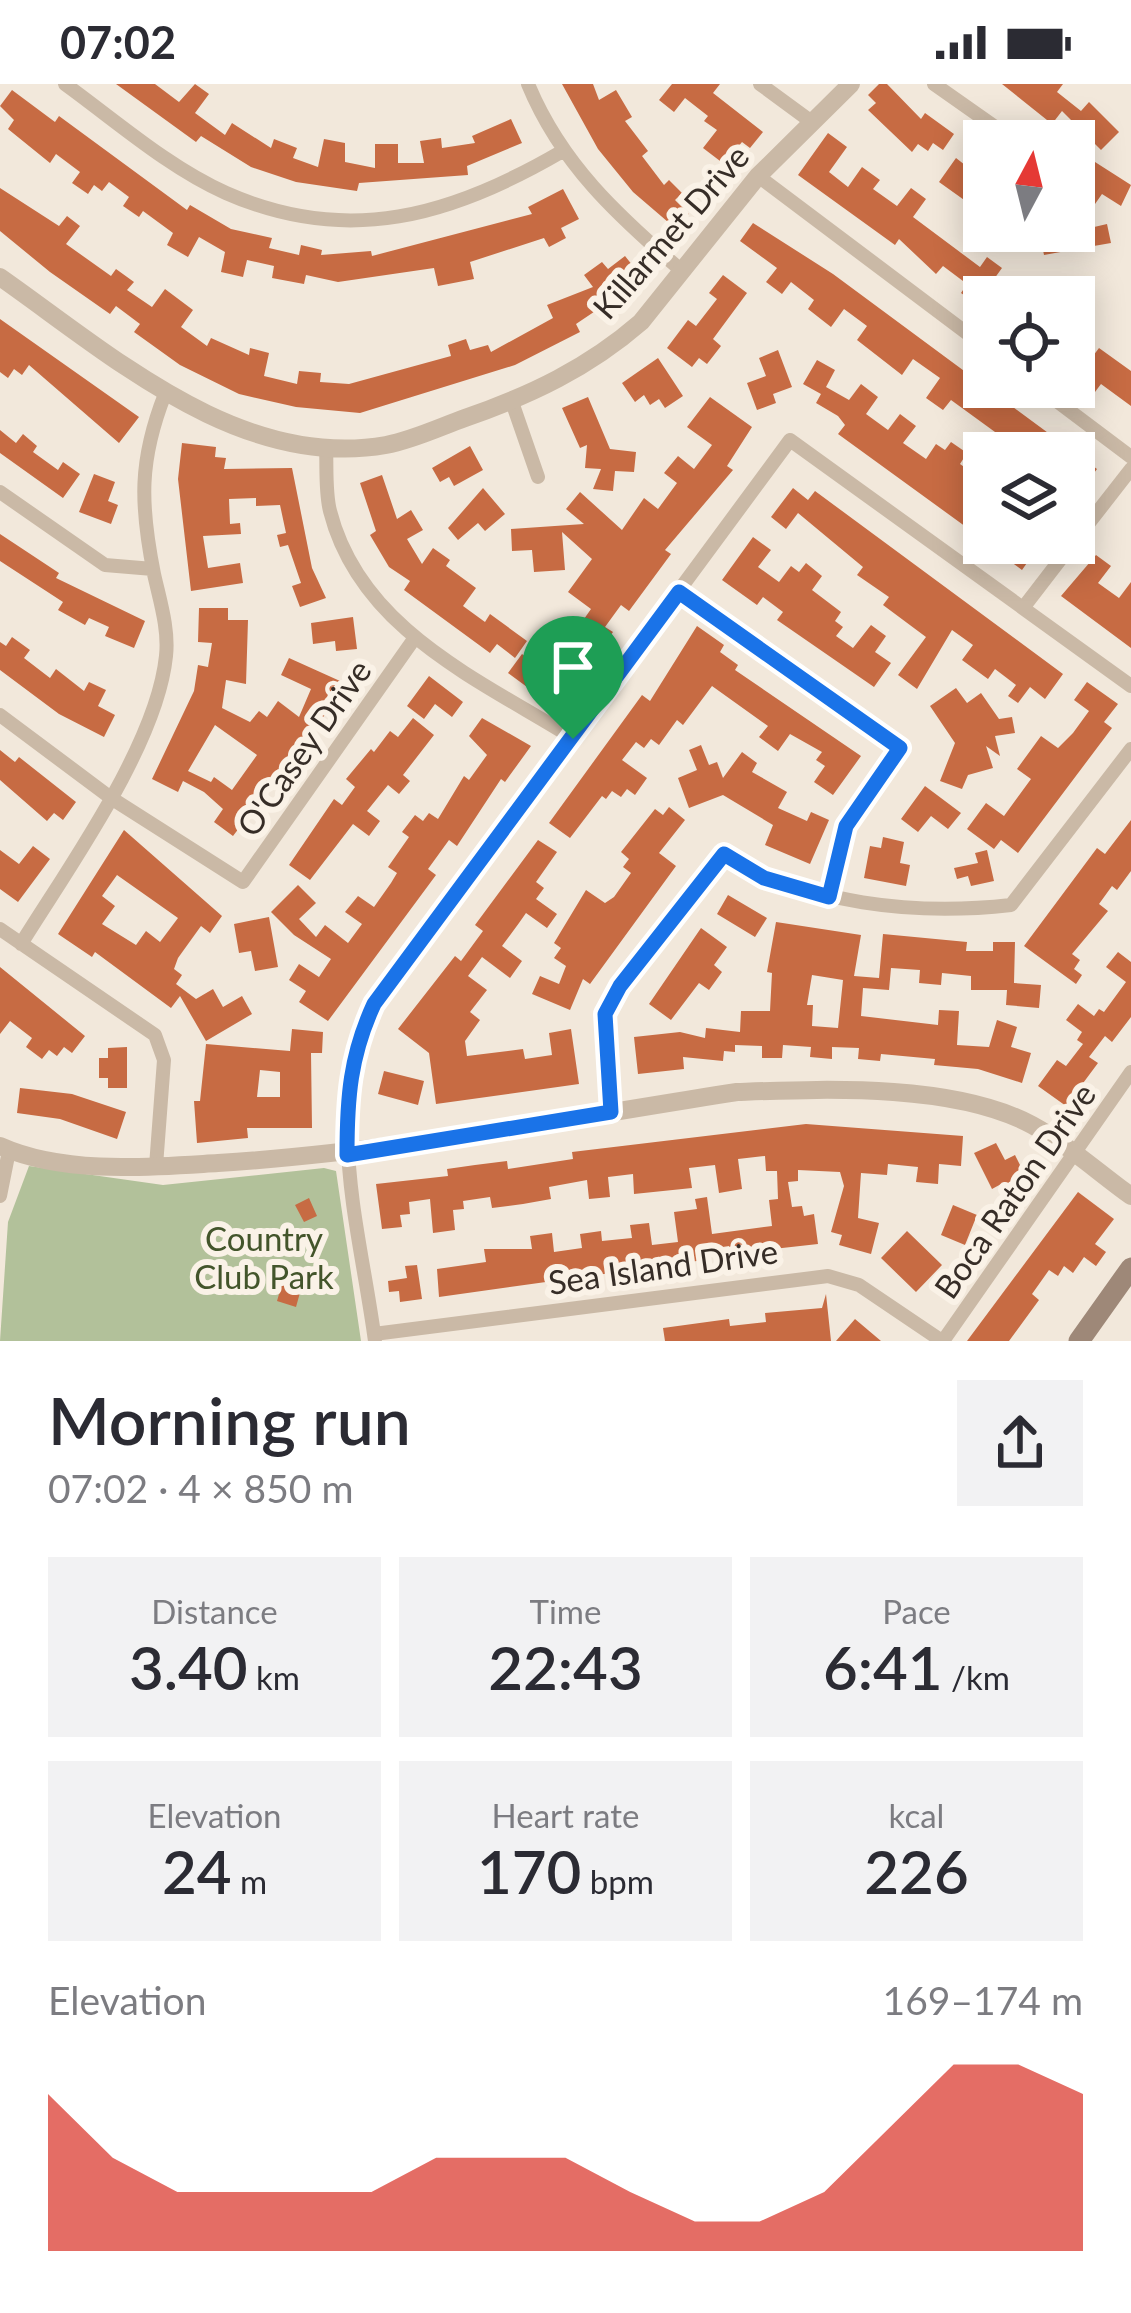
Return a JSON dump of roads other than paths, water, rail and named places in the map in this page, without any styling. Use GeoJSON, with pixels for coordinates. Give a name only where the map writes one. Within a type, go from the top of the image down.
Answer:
{"type":"FeatureCollection","features":[{"type":"Feature","properties":{"kind":"main road"},"geometry":{"type":"LineString","coordinates":[[1078,1341],[1131,1268]]}},
{"type":"Feature","properties":{"kind":"street"},"geometry":{"type":"LineString","coordinates":[[64,84],[188,172],[228,194],[323,217],[376,221],[440,211],[491,192],[561,152]]}},
{"type":"Feature","properties":{"kind":"street"},"geometry":{"type":"LineString","coordinates":[[528,84],[561,152],[610,209],[682,272]]}},
{"type":"Feature","properties":{"kind":"street"},"geometry":{"type":"LineString","coordinates":[[760,84],[808,120]]}},
{"type":"Feature","properties":{"kind":"street","name":"Killarmet Drive"},"geometry":{"type":"LineString","coordinates":[[0,277],[165,394],[214,416],[326,447],[387,445],[512,402],[573,373],[614,345],[682,272],[808,120],[851,84]]}},
{"type":"Feature","properties":{"kind":"street"},"geometry":{"type":"LineString","coordinates":[[934,84],[985,120]]}},
{"type":"Feature","properties":{"kind":"street"},"geometry":{"type":"LineString","coordinates":[[758,176],[963,330]]}},
{"type":"Feature","properties":{"kind":"street"},"geometry":{"type":"LineString","coordinates":[[21,944],[111,798],[160,689],[166,653],[140,476],[165,394]]}},
{"type":"Feature","properties":{"kind":"street"},"geometry":{"type":"LineString","coordinates":[[512,402],[538,477]]}},
{"type":"Feature","properties":{"kind":"street"},"geometry":{"type":"LineString","coordinates":[[1066,408],[1131,457]]}},
{"type":"Feature","properties":{"kind":"street"},"geometry":{"type":"LineString","coordinates":[[375,1337],[347,1155],[347,1079],[353,1051],[374,1004],[790,440],[1131,686]]}},
{"type":"Feature","properties":{"kind":"street"},"geometry":{"type":"LineString","coordinates":[[326,447],[329,509],[349,560],[372,600],[414,639],[573,739]]}},
{"type":"Feature","properties":{"kind":"street"},"geometry":{"type":"LineString","coordinates":[[1095,515],[1131,469]]}},
{"type":"Feature","properties":{"kind":"street"},"geometry":{"type":"LineString","coordinates":[[0,492],[105,565],[153,569]]}},
{"type":"Feature","properties":{"kind":"street"},"geometry":{"type":"LineString","coordinates":[[1023,608],[1057,564]]}},
{"type":"Feature","properties":{"kind":"street"},"geometry":{"type":"LineString","coordinates":[[679,592],[900,748],[846,826],[829,897]]}},
{"type":"Feature","properties":{"kind":"street","name":"O'Casey Drive"},"geometry":{"type":"LineString","coordinates":[[0,715],[111,798],[242,882],[414,639]]}},
{"type":"Feature","properties":{"kind":"street"},"geometry":{"type":"LineString","coordinates":[[611,1112],[605,1014],[620,986],[724,854],[764,878],[829,897],[965,910],[1010,905],[1034,881],[1131,749]]}},
{"type":"Feature","properties":{"kind":"street"},"geometry":{"type":"LineString","coordinates":[[0,929],[155,1035],[164,1060],[156,1166]]}},
{"type":"Feature","properties":{"kind":"street","name":"Boca Raton Drive"},"geometry":{"type":"LineString","coordinates":[[942,1341],[1131,1072]]}},
{"type":"Feature","properties":{"kind":"street"},"geometry":{"type":"LineString","coordinates":[[0,1196],[5,1148],[89,1164],[156,1166],[347,1155],[737,1092],[803,1090],[944,1098],[991,1107],[1034,1126],[1131,1196]]}},
{"type":"Feature","properties":{"kind":"street","name":"Sea Island Drive"},"geometry":{"type":"LineString","coordinates":[[375,1337],[828,1276],[859,1286],[942,1341]]}},
{"type":"Feature","properties":{"kind":"park label","name":"Country Club Park"},"geometry":{"type":"Point","coordinates":[264,1258]}}]}
